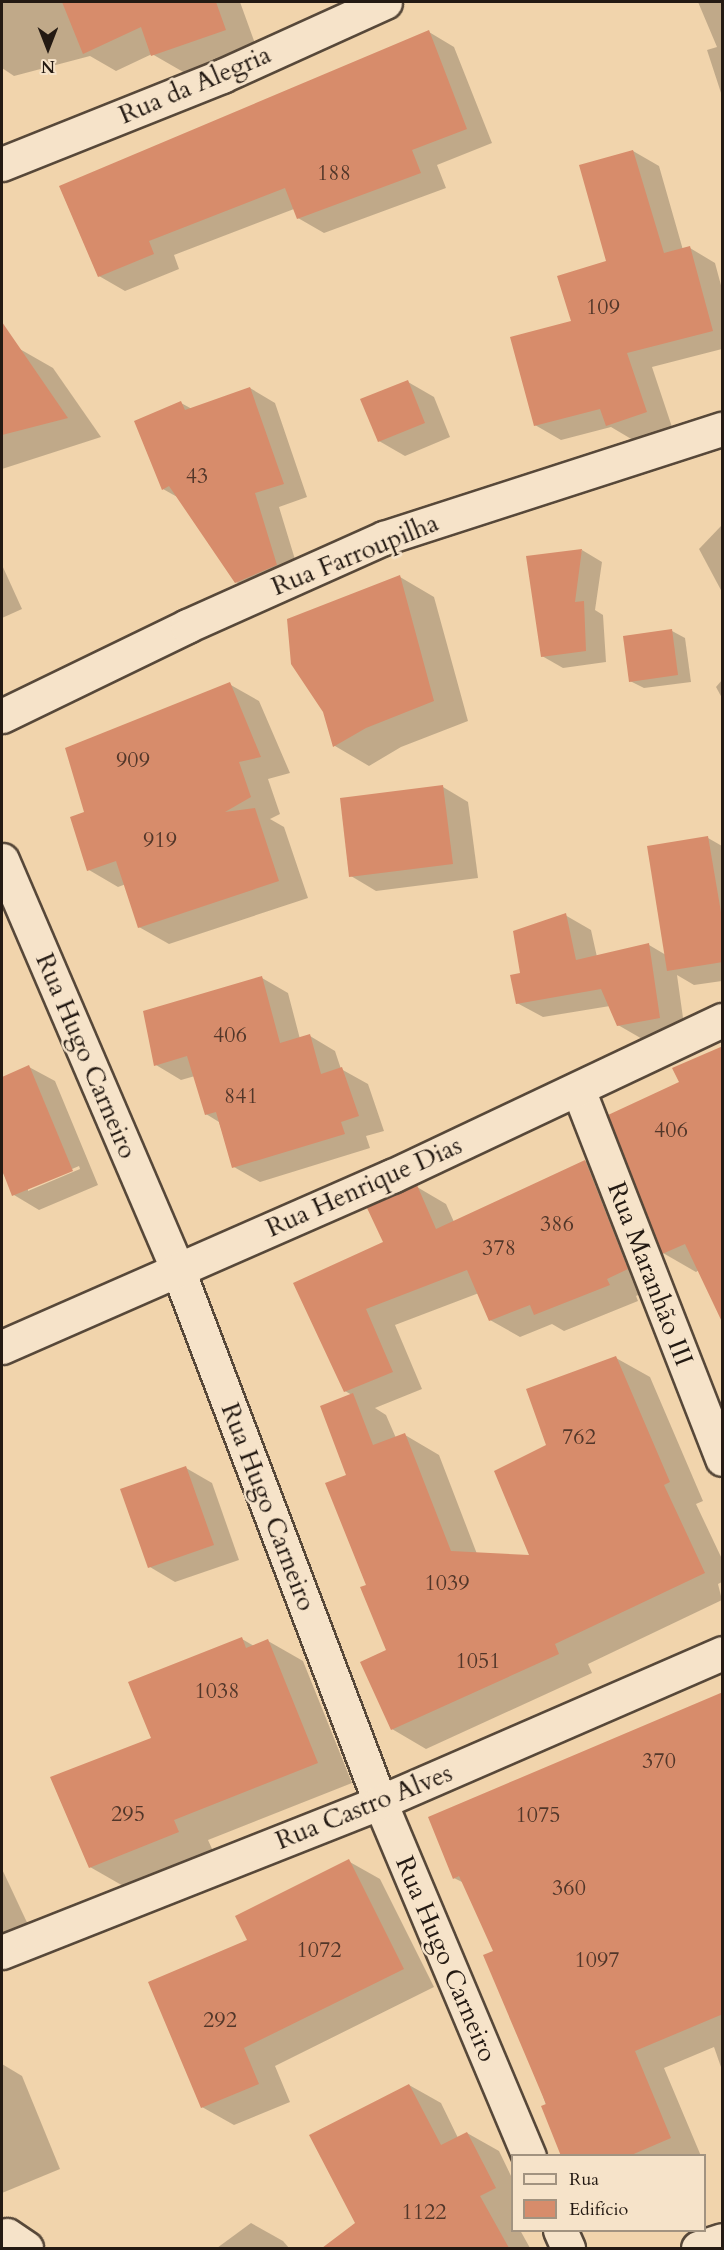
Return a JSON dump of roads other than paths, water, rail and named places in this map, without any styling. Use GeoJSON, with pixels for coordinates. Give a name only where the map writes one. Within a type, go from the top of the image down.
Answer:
{"type":"FeatureCollection","features":[{"type":"Feature","properties":{"kind":"street","name":"Rua da Alegria"},"geometry":{"type":"LineString","coordinates":[[2,164],[222,76],[385,2]]}},
{"type":"Feature","properties":{"kind":"street","name":"Rua Farroupilha"},"geometry":{"type":"LineString","coordinates":[[2,716],[384,538],[723,429]]}},
{"type":"Feature","properties":{"kind":"street","name":"Rua Hugo Carneiro"},"geometry":{"type":"LineString","coordinates":[[2,860],[178,1270],[380,1802],[528,2154]]}},
{"type":"Feature","properties":{"kind":"street","name":"Rua Henrique Dias"},"geometry":{"type":"LineString","coordinates":[[2,1347],[578,1089],[723,1020]]}},
{"type":"Feature","properties":{"kind":"street","name":"Rua Maranhão III"},"geometry":{"type":"LineString","coordinates":[[578,1089],[723,1460]]}},
{"type":"Feature","properties":{"kind":"street","name":"Rua Castro Alves"},"geometry":{"type":"LineString","coordinates":[[2,1952],[380,1802],[723,1653]]}},
{"type":"Feature","properties":{"kind":"street"},"geometry":{"type":"LineString","coordinates":[[561,2232],[568,2248]]}},
{"type":"Feature","properties":{"kind":"street"},"geometry":{"type":"LineString","coordinates":[[699,2248],[723,2240]]}}]}
